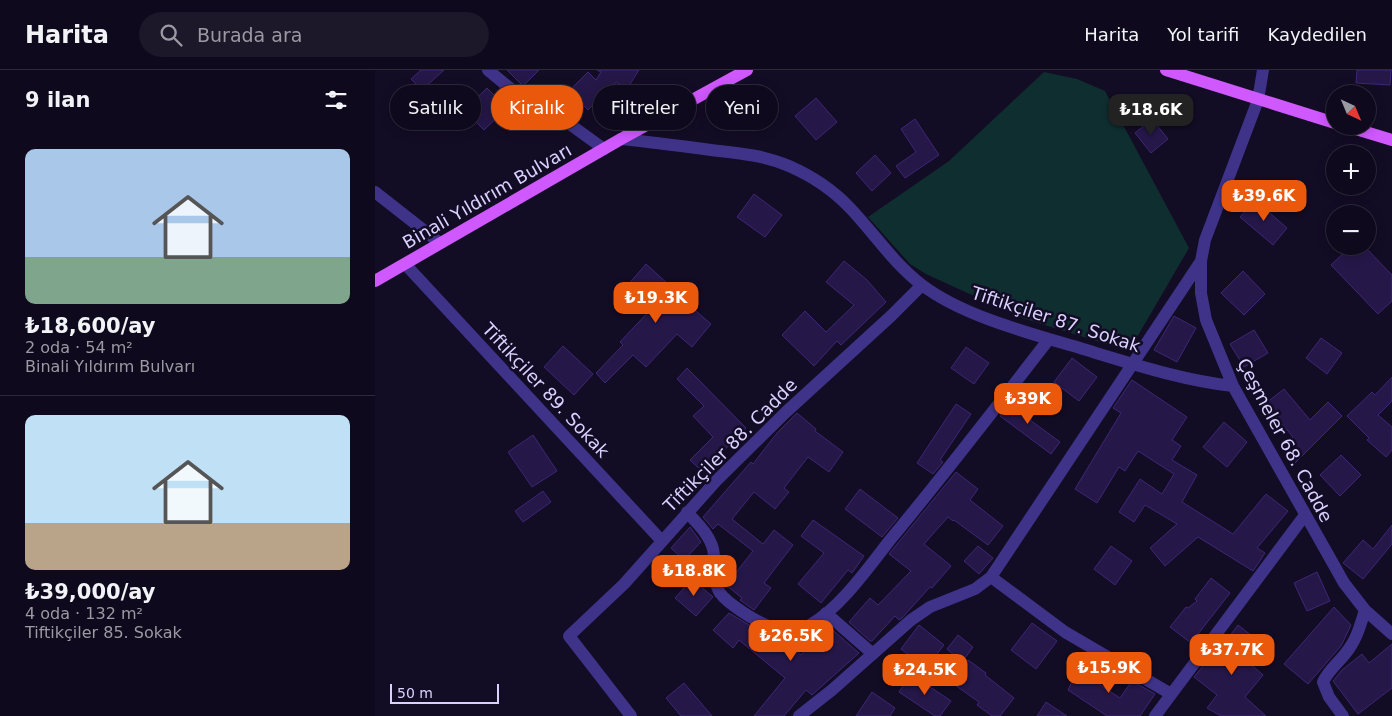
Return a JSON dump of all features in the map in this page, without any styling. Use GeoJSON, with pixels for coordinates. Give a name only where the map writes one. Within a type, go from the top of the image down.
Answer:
{"type":"FeatureCollection","features":[{"type":"Feature","properties":{"kind":"main road","name":"Binali Yıldırım Bulvarı"},"geometry":{"type":"LineString","coordinates":[[375,281],[603,149],[747,70]]}},
{"type":"Feature","properties":{"kind":"main road"},"geometry":{"type":"LineString","coordinates":[[1166,70],[1326,120]]}},
{"type":"Feature","properties":{"kind":"main road"},"geometry":{"type":"LineString","coordinates":[[1376,135],[1392,140]]}},
{"type":"Feature","properties":{"kind":"street"},"geometry":{"type":"LineString","coordinates":[[488,70],[511,89],[576,127],[603,149]]}},
{"type":"Feature","properties":{"kind":"street","name":"Çeşmeler 68. Cadde"},"geometry":{"type":"LineString","coordinates":[[1263,70],[1258,100],[1205,240],[1201,261],[1201,293],[1206,320],[1233,386],[1344,583],[1365,610],[1392,634]]}},
{"type":"Feature","properties":{"kind":"street","name":"Tiftikçiler 87. Sokak"},"geometry":{"type":"LineString","coordinates":[[621,139],[735,152],[770,158],[813,178],[832,191],[850,208],[902,267],[922,285],[969,311],[1049,339],[1132,364],[1182,378],[1233,386]]}},
{"type":"Feature","properties":{"kind":"street"},"geometry":{"type":"LineString","coordinates":[[375,192],[440,242]]}},
{"type":"Feature","properties":{"kind":"street"},"geometry":{"type":"LineString","coordinates":[[799,716],[832,690],[911,620],[930,607],[975,589],[991,577],[1201,261]]}},
{"type":"Feature","properties":{"kind":"street","name":"Tiftikçiler 89. Sokak"},"geometry":{"type":"LineString","coordinates":[[405,264],[661,540]]}},
{"type":"Feature","properties":{"kind":"street","name":"Tiftikçiler 88. Cadde"},"geometry":{"type":"LineString","coordinates":[[631,716],[569,636],[624,584],[661,540],[716,481],[786,412],[922,285]]}},
{"type":"Feature","properties":{"kind":"street"},"geometry":{"type":"LineString","coordinates":[[687,512],[708,537],[713,548],[714,571],[720,593],[734,606],[767,626],[793,632],[809,625],[826,613],[852,587],[919,506],[1049,339]]}},
{"type":"Feature","properties":{"kind":"street"},"geometry":{"type":"LineString","coordinates":[[1155,716],[1305,515]]}},
{"type":"Feature","properties":{"kind":"street"},"geometry":{"type":"LineString","coordinates":[[991,577],[1080,642],[1171,694]]}},
{"type":"Feature","properties":{"kind":"street"},"geometry":{"type":"LineString","coordinates":[[1343,716],[1329,697],[1323,682],[1327,674],[1353,644],[1360,630],[1365,610]]}},
{"type":"Feature","properties":{"kind":"street"},"geometry":{"type":"LineString","coordinates":[[826,613],[873,654]]}},
{"type":"Feature","properties":{"kind":"green space"},"geometry":{"type":"Polygon","coordinates":[[[1044,72],[1077,79],[1105,91],[1189,248],[1129,351],[1022,318],[926,274],[910,264],[868,217],[949,161],[1044,72]]]}},
{"type":"Feature","properties":{"kind":"building"},"geometry":{"type":"Polygon","coordinates":[[[421,70],[444,70],[428,85],[417,85],[411,79],[421,70]]]}},
{"type":"Feature","properties":{"kind":"building"},"geometry":{"type":"Polygon","coordinates":[[[507,70],[539,70],[524,85],[507,70]]]}},
{"type":"Feature","properties":{"kind":"building"},"geometry":{"type":"Polygon","coordinates":[[[597,70],[639,70],[630,85],[621,85],[616,82],[613,85],[593,85],[593,105],[588,110],[583,105],[583,85],[575,85],[588,72],[596,80],[601,72],[597,70]]]}},
{"type":"Feature","properties":{"kind":"building"},"geometry":{"type":"Polygon","coordinates":[[[1357,70],[1391,70],[1390,85],[1356,83],[1357,70]]]}},
{"type":"Feature","properties":{"kind":"building"},"geometry":{"type":"Polygon","coordinates":[[[487,88],[491,92],[491,123],[484,130],[481,127],[481,94],[487,88]]]}},
{"type":"Feature","properties":{"kind":"building"},"geometry":{"type":"Polygon","coordinates":[[[816,98],[837,122],[816,140],[795,116],[816,98]]]}},
{"type":"Feature","properties":{"kind":"building"},"geometry":{"type":"Polygon","coordinates":[[[915,119],[939,155],[905,178],[896,166],[916,152],[901,129],[915,119]]]}},
{"type":"Feature","properties":{"kind":"building"},"geometry":{"type":"Polygon","coordinates":[[[1152,119],[1168,139],[1151,153],[1135,133],[1152,119]]]}},
{"type":"Feature","properties":{"kind":"building"},"geometry":{"type":"Polygon","coordinates":[[[875,155],[891,173],[872,191],[856,173],[875,155]]]}},
{"type":"Feature","properties":{"kind":"building"},"geometry":{"type":"Polygon","coordinates":[[[754,194],[782,215],[765,237],[737,217],[754,194]]]}},
{"type":"Feature","properties":{"kind":"building"},"geometry":{"type":"Polygon","coordinates":[[[1255,200],[1287,228],[1273,245],[1240,217],[1255,200]]]}},
{"type":"Feature","properties":{"kind":"building"},"geometry":{"type":"Polygon","coordinates":[[[1342,255],[1373,255],[1392,275],[1392,301],[1378,314],[1331,265],[1342,255]]]}},
{"type":"Feature","properties":{"kind":"building"},"geometry":{"type":"Polygon","coordinates":[[[844,261],[867,280],[886,302],[841,345],[837,341],[814,366],[782,335],[805,311],[826,332],[854,305],[826,282],[844,261]]]}},
{"type":"Feature","properties":{"kind":"building"},"geometry":{"type":"Polygon","coordinates":[[[646,264],[669,285],[668,287],[711,324],[692,347],[677,334],[646,367],[633,355],[605,383],[596,373],[623,345],[620,342],[652,308],[627,286],[646,264]]]}},
{"type":"Feature","properties":{"kind":"building"},"geometry":{"type":"Polygon","coordinates":[[[1243,271],[1265,294],[1244,315],[1221,293],[1243,271]]]}},
{"type":"Feature","properties":{"kind":"building"},"geometry":{"type":"Polygon","coordinates":[[[1174,316],[1196,328],[1177,362],[1154,350],[1174,316]]]}},
{"type":"Feature","properties":{"kind":"building"},"geometry":{"type":"Polygon","coordinates":[[[1254,330],[1268,353],[1244,367],[1230,344],[1254,330]]]}},
{"type":"Feature","properties":{"kind":"building"},"geometry":{"type":"Polygon","coordinates":[[[1321,338],[1342,353],[1327,374],[1306,358],[1321,338]]]}},
{"type":"Feature","properties":{"kind":"building"},"geometry":{"type":"Polygon","coordinates":[[[563,346],[593,374],[574,395],[544,367],[563,346]]]}},
{"type":"Feature","properties":{"kind":"building"},"geometry":{"type":"Polygon","coordinates":[[[966,347],[989,363],[974,384],[951,368],[966,347]]]}},
{"type":"Feature","properties":{"kind":"building"},"geometry":{"type":"Polygon","coordinates":[[[1072,358],[1097,377],[1079,401],[1054,382],[1072,358]]]}},
{"type":"Feature","properties":{"kind":"building"},"geometry":{"type":"Polygon","coordinates":[[[687,368],[746,428],[703,472],[690,460],[713,437],[693,416],[704,406],[677,379],[687,368]]]}},
{"type":"Feature","properties":{"kind":"building"},"geometry":{"type":"Polygon","coordinates":[[[1392,377],[1392,401],[1378,415],[1392,427],[1392,450],[1386,457],[1367,440],[1369,438],[1347,416],[1372,392],[1375,395],[1392,377]]]}},
{"type":"Feature","properties":{"kind":"building"},"geometry":{"type":"Polygon","coordinates":[[[1132,380],[1187,417],[1172,440],[1181,446],[1172,460],[1197,475],[1182,502],[1233,534],[1266,494],[1288,511],[1257,548],[1265,553],[1253,571],[1198,537],[1165,566],[1150,548],[1177,524],[1145,505],[1134,522],[1119,512],[1140,479],[1162,494],[1174,474],[1138,451],[1125,471],[1119,467],[1097,503],[1075,489],[1121,413],[1113,408],[1132,380]]]}},
{"type":"Feature","properties":{"kind":"building"},"geometry":{"type":"Polygon","coordinates":[[[1284,389],[1310,420],[1328,402],[1342,416],[1295,463],[1281,449],[1293,437],[1265,404],[1284,389]]]}},
{"type":"Feature","properties":{"kind":"building"},"geometry":{"type":"Polygon","coordinates":[[[1017,394],[1030,404],[1022,414],[1060,442],[1051,454],[1000,416],[1017,394]]]}},
{"type":"Feature","properties":{"kind":"building"},"geometry":{"type":"Polygon","coordinates":[[[956,404],[971,414],[940,460],[943,462],[933,474],[917,463],[956,404]]]}},
{"type":"Feature","properties":{"kind":"building"},"geometry":{"type":"Polygon","coordinates":[[[797,413],[816,429],[815,431],[843,452],[829,472],[808,457],[784,488],[789,492],[775,509],[754,492],[732,519],[763,544],[774,530],[793,545],[764,583],[771,588],[754,610],[740,600],[742,598],[726,585],[753,551],[718,524],[713,529],[703,517],[751,462],[753,464],[777,433],[797,413]]]}},
{"type":"Feature","properties":{"kind":"building"},"geometry":{"type":"Polygon","coordinates":[[[1224,422],[1247,442],[1227,467],[1203,447],[1224,422]]]}},
{"type":"Feature","properties":{"kind":"building"},"geometry":{"type":"Polygon","coordinates":[[[533,435],[557,471],[532,487],[508,452],[533,435]]]}},
{"type":"Feature","properties":{"kind":"building"},"geometry":{"type":"Polygon","coordinates":[[[1341,455],[1361,475],[1340,496],[1320,475],[1341,455]]]}},
{"type":"Feature","properties":{"kind":"building"},"geometry":{"type":"Polygon","coordinates":[[[956,472],[978,489],[970,500],[1003,526],[988,545],[948,517],[924,544],[951,566],[902,618],[899,620],[895,616],[870,641],[849,622],[870,598],[878,605],[911,571],[889,554],[956,472]]]}},
{"type":"Feature","properties":{"kind":"building"},"geometry":{"type":"Polygon","coordinates":[[[860,489],[898,518],[882,537],[845,509],[860,489]]]}},
{"type":"Feature","properties":{"kind":"building"},"geometry":{"type":"Polygon","coordinates":[[[543,491],[551,502],[523,522],[515,511],[543,491]]]}},
{"type":"Feature","properties":{"kind":"building"},"geometry":{"type":"Polygon","coordinates":[[[813,520],[864,556],[852,573],[848,570],[821,603],[798,584],[824,553],[801,536],[813,520]]]}},
{"type":"Feature","properties":{"kind":"building"},"geometry":{"type":"Polygon","coordinates":[[[1392,525],[1392,544],[1363,579],[1343,563],[1363,540],[1373,549],[1392,525]]]}},
{"type":"Feature","properties":{"kind":"building"},"geometry":{"type":"Polygon","coordinates":[[[690,527],[701,542],[684,560],[671,548],[690,527]]]}},
{"type":"Feature","properties":{"kind":"building"},"geometry":{"type":"Polygon","coordinates":[[[978,546],[993,558],[979,574],[964,561],[978,546]]]}},
{"type":"Feature","properties":{"kind":"building"},"geometry":{"type":"Polygon","coordinates":[[[1111,546],[1132,561],[1115,585],[1094,569],[1111,546]]]}},
{"type":"Feature","properties":{"kind":"building"},"geometry":{"type":"Polygon","coordinates":[[[1317,572],[1330,601],[1307,611],[1294,583],[1317,572]]]}},
{"type":"Feature","properties":{"kind":"building"},"geometry":{"type":"Polygon","coordinates":[[[1211,578],[1230,593],[1191,643],[1170,627],[1186,607],[1188,608],[1197,601],[1195,599],[1211,578]]]}},
{"type":"Feature","properties":{"kind":"building"},"geometry":{"type":"Polygon","coordinates":[[[692,579],[713,597],[696,616],[675,598],[692,579]]]}},
{"type":"Feature","properties":{"kind":"building"},"geometry":{"type":"Polygon","coordinates":[[[1334,607],[1351,625],[1341,646],[1308,684],[1284,664],[1334,607]]]}},
{"type":"Feature","properties":{"kind":"building"},"geometry":{"type":"Polygon","coordinates":[[[729,613],[771,636],[793,654],[796,651],[801,655],[827,625],[859,653],[812,695],[806,690],[784,716],[754,716],[785,678],[739,640],[733,648],[713,630],[729,613]]]}},
{"type":"Feature","properties":{"kind":"building"},"geometry":{"type":"Polygon","coordinates":[[[1032,623],[1057,641],[1036,669],[1011,650],[1032,623]]]}},
{"type":"Feature","properties":{"kind":"building"},"geometry":{"type":"Polygon","coordinates":[[[919,625],[944,645],[926,668],[901,649],[919,625]]]}},
{"type":"Feature","properties":{"kind":"building"},"geometry":{"type":"Polygon","coordinates":[[[1238,625],[1261,643],[1247,661],[1263,675],[1245,697],[1266,716],[1221,716],[1207,708],[1217,695],[1194,677],[1211,656],[1213,658],[1238,625]]]}},
{"type":"Feature","properties":{"kind":"building"},"geometry":{"type":"Polygon","coordinates":[[[958,635],[973,647],[962,662],[947,649],[958,635]]]}},
{"type":"Feature","properties":{"kind":"building"},"geometry":{"type":"Polygon","coordinates":[[[1392,644],[1392,688],[1358,714],[1333,681],[1342,670],[1362,654],[1369,663],[1392,644]]]}},
{"type":"Feature","properties":{"kind":"building"},"geometry":{"type":"Polygon","coordinates":[[[1084,656],[1094,662],[1092,665],[1097,668],[1091,679],[1120,698],[1132,681],[1155,694],[1140,716],[1107,716],[1068,690],[1084,656]]]}},
{"type":"Feature","properties":{"kind":"building"},"geometry":{"type":"Polygon","coordinates":[[[968,660],[1014,698],[1000,716],[992,716],[977,705],[979,702],[952,683],[968,660]]]}},
{"type":"Feature","properties":{"kind":"building"},"geometry":{"type":"Polygon","coordinates":[[[911,674],[951,701],[940,716],[935,716],[899,692],[911,674]]]}},
{"type":"Feature","properties":{"kind":"building"},"geometry":{"type":"Polygon","coordinates":[[[684,683],[712,716],[681,716],[666,698],[684,683]]]}},
{"type":"Feature","properties":{"kind":"building"},"geometry":{"type":"Polygon","coordinates":[[[872,692],[895,708],[890,716],[856,716],[872,692]]]}},
{"type":"Feature","properties":{"kind":"building"},"geometry":{"type":"Polygon","coordinates":[[[1046,702],[1067,716],[1037,716],[1046,702]]]}}]}
